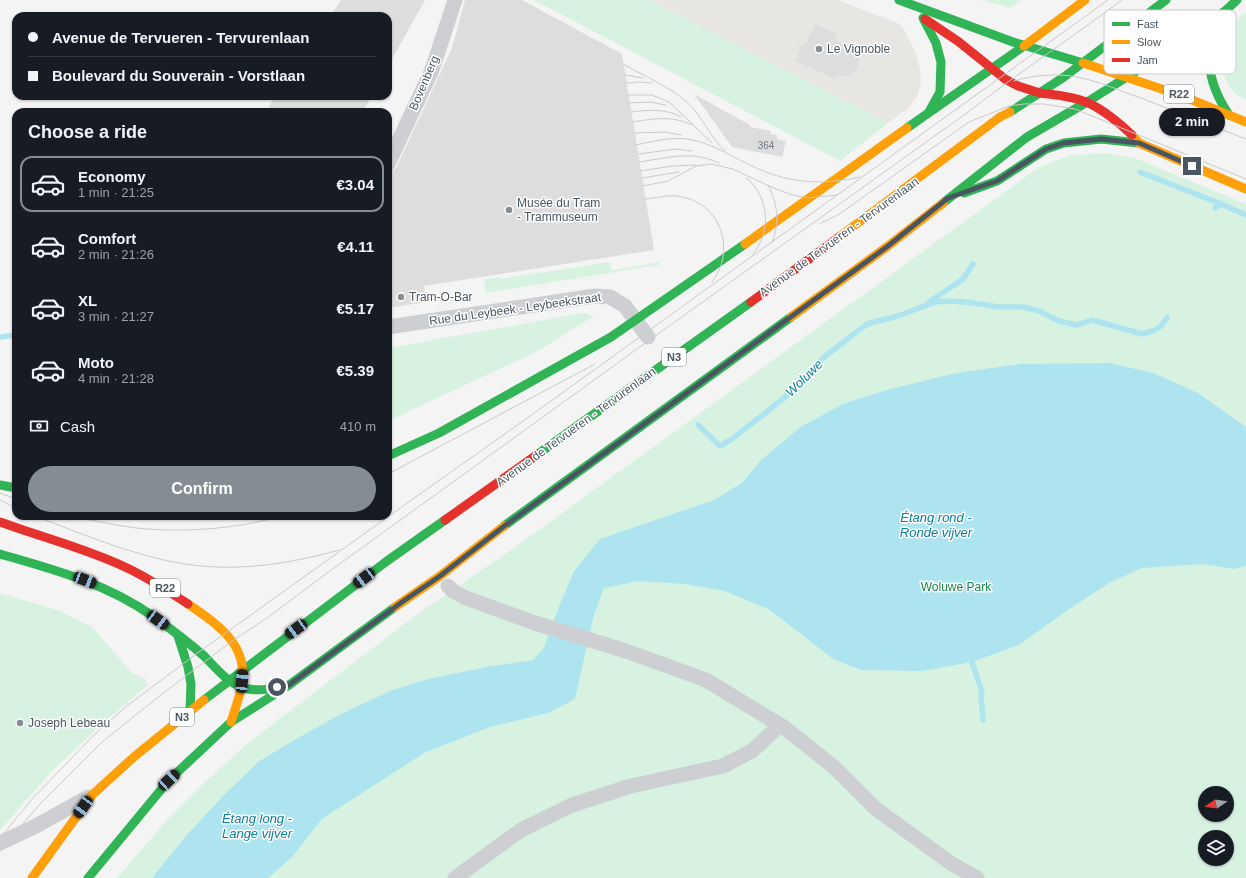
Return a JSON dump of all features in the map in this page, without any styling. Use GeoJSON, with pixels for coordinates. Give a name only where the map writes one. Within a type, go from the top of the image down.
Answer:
{"type":"FeatureCollection","features":[{"type":"Feature","properties":{"kind":"main road"},"geometry":{"type":"LineString","coordinates":[[898,0],[959,42],[1005,79],[1018,86],[1040,93],[1058,95],[1087,102],[1125,128],[1139,143]]}},
{"type":"Feature","properties":{"kind":"main road"},"geometry":{"type":"LineString","coordinates":[[898,0],[1024,46],[1083,63]]}},
{"type":"Feature","properties":{"kind":"main road"},"geometry":{"type":"LineString","coordinates":[[392,454],[439,433],[611,338],[1024,46],[1085,0]]}},
{"type":"Feature","properties":{"kind":"main road","name":"Avenue de Tervueren - Tervurenlaan"},"geometry":{"type":"LineString","coordinates":[[1153,10],[1166,0]]}},
{"type":"Feature","properties":{"kind":"main road"},"geometry":{"type":"LineString","coordinates":[[1226,10],[1237,0]]}},
{"type":"Feature","properties":{"kind":"main road"},"geometry":{"type":"LineString","coordinates":[[922,17],[936,43],[941,62],[940,92],[929,112]]}},
{"type":"Feature","properties":{"kind":"main road","name":"Avenue de Tervueren - Tervurenlaan"},"geometry":{"type":"LineString","coordinates":[[32,878],[92,795],[135,756],[190,710],[387,562],[863,220],[1000,117],[1024,104],[1104,47]]}},
{"type":"Feature","properties":{"kind":"main road","name":"R22"},"geometry":{"type":"LineString","coordinates":[[1083,63],[1104,70]]}},
{"type":"Feature","properties":{"kind":"main road","name":"R22"},"geometry":{"type":"LineString","coordinates":[[1118,74],[1180,95],[1246,122]]}},
{"type":"Feature","properties":{"kind":"main road"},"geometry":{"type":"LineString","coordinates":[[88,878],[169,780],[231,722],[289,685],[440,576],[503,527],[876,254],[1027,136],[1087,102],[1132,74]]}},
{"type":"Feature","properties":{"kind":"main road"},"geometry":{"type":"LineString","coordinates":[[1211,74],[1213,86],[1222,106],[1229,115]]}},
{"type":"Feature","properties":{"kind":"main road"},"geometry":{"type":"LineString","coordinates":[[948,198],[997,181],[1046,149],[1064,143],[1101,139],[1139,143],[1246,189]]}},
{"type":"Feature","properties":{"kind":"main road"},"geometry":{"type":"LineString","coordinates":[[0,485],[12,487]]}},
{"type":"Feature","properties":{"kind":"main road","name":"R22"},"geometry":{"type":"LineString","coordinates":[[0,522],[92,553],[125,567],[165,588],[226,633],[237,648],[243,669],[241,687],[231,722]]}},
{"type":"Feature","properties":{"kind":"main road","name":"R22"},"geometry":{"type":"LineString","coordinates":[[0,554],[75,576],[105,588],[147,612],[170,628],[230,680],[241,687],[266,690],[289,685]]}},
{"type":"Feature","properties":{"kind":"main road"},"geometry":{"type":"LineString","coordinates":[[178,636],[188,667],[191,684],[190,710]]}},
{"type":"Feature","properties":{"kind":"street","name":"Bovenberg"},"geometry":{"type":"LineString","coordinates":[[392,155],[432,70],[455,0]]}},
{"type":"Feature","properties":{"kind":"street","name":"Rue du Leybeek - Leybeekstraat"},"geometry":{"type":"LineString","coordinates":[[392,326],[595,296],[610,297],[625,306],[648,337]]}},
{"type":"Feature","properties":{"kind":"street"},"geometry":{"type":"LineString","coordinates":[[448,586],[453,591],[466,598],[594,642],[626,651],[706,680],[780,725],[834,767],[876,809],[952,864],[977,878]]}},
{"type":"Feature","properties":{"kind":"street"},"geometry":{"type":"LineString","coordinates":[[455,878],[521,830],[566,808],[631,786],[723,766],[752,751],[780,725]]}},
{"type":"Feature","properties":{"kind":"street","name":"Avenue de Tervueren - Tervurenlaan"},"geometry":{"type":"LineString","coordinates":[[0,843],[36,826],[92,795]]}},
{"type":"Feature","properties":{"kind":"shaded area"},"geometry":{"type":"Polygon","coordinates":[[[649,0],[838,0],[900,24],[915,51],[920,69],[921,83],[917,97],[907,109],[888,123],[649,0]]]}},
{"type":"Feature","properties":{"kind":"green space"},"geometry":{"type":"Polygon","coordinates":[[[534,0],[649,0],[888,123],[840,161],[534,0]]]}},
{"type":"Feature","properties":{"kind":"green space"},"geometry":{"type":"Polygon","coordinates":[[[981,0],[1022,0],[1011,8],[981,0]]]}},
{"type":"Feature","properties":{"kind":"green space"},"geometry":{"type":"Polygon","coordinates":[[[1246,12],[1246,100],[1231,89],[1224,74],[1236,74],[1236,22],[1246,12]]]}},
{"type":"Feature","properties":{"kind":"green space","name":"Woluwe Park"},"geometry":{"type":"Polygon","coordinates":[[[1114,154],[1135,158],[1246,204],[1246,878],[117,878],[166,821],[207,780],[249,742],[415,616],[518,545],[1038,168],[1070,155],[1114,154]]]}},
{"type":"Feature","properties":{"kind":"green space"},"geometry":{"type":"Polygon","coordinates":[[[610,262],[612,270],[659,262],[659,265],[486,293],[484,282],[486,279],[500,277],[500,279],[610,262]]]}},
{"type":"Feature","properties":{"kind":"green space"},"geometry":{"type":"Polygon","coordinates":[[[583,313],[594,316],[536,352],[392,419],[392,347],[583,313]]]}},
{"type":"Feature","properties":{"kind":"green space"},"geometry":{"type":"Polygon","coordinates":[[[0,593],[60,611],[92,627],[133,674],[144,678],[148,685],[104,722],[50,773],[0,830],[0,593]]]}},
{"type":"Feature","properties":{"kind":"water","name":"Étang rond - Ronde vijver"},"geometry":{"type":"Polygon","coordinates":[[[1110,363],[1153,373],[1198,393],[1246,427],[1246,566],[1234,569],[1202,564],[1142,568],[1109,583],[1019,645],[972,662],[922,671],[861,670],[833,659],[770,610],[725,591],[685,584],[638,581],[604,588],[593,618],[575,699],[548,713],[490,727],[424,753],[322,819],[292,857],[268,878],[152,878],[185,837],[222,797],[258,762],[296,739],[339,715],[390,691],[428,679],[487,667],[533,660],[544,648],[574,571],[600,539],[714,500],[743,482],[761,460],[802,426],[843,404],[883,391],[956,373],[1020,364],[1110,363]]]}},
{"type":"Feature","properties":{"kind":"building"},"geometry":{"type":"Polygon","coordinates":[[[341,0],[425,0],[392,59],[392,12],[334,12],[341,0]]]}},
{"type":"Feature","properties":{"kind":"building"},"geometry":{"type":"Polygon","coordinates":[[[465,0],[522,0],[622,54],[654,250],[424,286],[426,302],[392,307],[392,172],[396,168],[452,48],[465,0]]]}},
{"type":"Feature","properties":{"kind":"building"},"geometry":{"type":"Polygon","coordinates":[[[815,24],[835,33],[837,41],[856,50],[859,60],[857,68],[854,72],[846,76],[837,76],[836,79],[795,61],[800,50],[799,46],[806,43],[815,24]]]}},
{"type":"Feature","properties":{"kind":"building"},"geometry":{"type":"Polygon","coordinates":[[[694,94],[750,125],[750,127],[771,131],[770,134],[777,135],[777,139],[786,141],[782,157],[732,147],[694,94]]]}},
{"type":"Feature","properties":{"kind":"building"},"geometry":{"type":"Polygon","coordinates":[[[273,100],[370,100],[365,108],[268,108],[273,100]]]}},
{"type":"Feature","properties":{"kind":"waterway"},"geometry":{"type":"LineString","coordinates":[[1140,172],[1221,204]]}},
{"type":"Feature","properties":{"kind":"waterway","name":"Woluwe"},"geometry":{"type":"LineString","coordinates":[[1215,208],[1221,204],[1246,215]]}},
{"type":"Feature","properties":{"kind":"waterway","name":"Woluwe"},"geometry":{"type":"LineString","coordinates":[[929,302],[963,279],[973,264]]}},
{"type":"Feature","properties":{"kind":"waterway","name":"Woluwe"},"geometry":{"type":"LineString","coordinates":[[698,425],[720,446],[732,439],[783,399],[824,357],[867,324],[898,316],[935,302],[966,302],[999,307],[1023,307],[1039,311],[1059,321],[1077,325],[1092,320],[1142,334],[1153,331],[1161,326],[1167,318]]}},
{"type":"Feature","properties":{"kind":"waterway","name":"Woluwe"},"geometry":{"type":"LineString","coordinates":[[0,337],[12,336]]}},
{"type":"Feature","properties":{"kind":"waterway"},"geometry":{"type":"LineString","coordinates":[[972,662],[982,692],[981,698],[983,720]]}},
{"type":"Feature","properties":{"kind":"tram line"},"geometry":{"type":"LineString","coordinates":[[392,514],[1108,0]]}},
{"type":"Feature","properties":{"kind":"tram line"},"geometry":{"type":"LineString","coordinates":[[1109,10],[1122,0]]}},
{"type":"Feature","properties":{"kind":"tram line"},"geometry":{"type":"LineString","coordinates":[[0,851],[39,805],[102,742],[162,694],[232,641],[267,618],[637,349],[1104,13]]}},
{"type":"Feature","properties":{"kind":"tram line"},"geometry":{"type":"LineString","coordinates":[[623,64],[683,98],[694,109],[715,140],[725,151]]}},
{"type":"Feature","properties":{"kind":"tram line"},"geometry":{"type":"LineString","coordinates":[[625,75],[643,78]]}},
{"type":"Feature","properties":{"kind":"tram line"},"geometry":{"type":"LineString","coordinates":[[1014,81],[1030,77],[1053,75],[1085,79],[1141,98],[1246,139]]}},
{"type":"Feature","properties":{"kind":"tram line"},"geometry":{"type":"LineString","coordinates":[[626,83],[652,83]]}},
{"type":"Feature","properties":{"kind":"tram line"},"geometry":{"type":"LineString","coordinates":[[628,95],[652,95],[669,102],[712,143]]}},
{"type":"Feature","properties":{"kind":"tram line"},"geometry":{"type":"LineString","coordinates":[[629,103],[650,102],[666,105]]}},
{"type":"Feature","properties":{"kind":"tram line"},"geometry":{"type":"LineString","coordinates":[[821,223],[838,215],[969,122],[1009,106],[1024,104],[1044,104],[1075,109],[1246,179]]}},
{"type":"Feature","properties":{"kind":"tram line"},"geometry":{"type":"LineString","coordinates":[[631,112],[651,110],[663,111],[681,117]]}},
{"type":"Feature","properties":{"kind":"tram line"},"geometry":{"type":"LineString","coordinates":[[632,122],[670,119],[692,125]]}},
{"type":"Feature","properties":{"kind":"tram line"},"geometry":{"type":"LineString","coordinates":[[634,133],[665,132],[681,135]]}},
{"type":"Feature","properties":{"kind":"tram line"},"geometry":{"type":"LineString","coordinates":[[636,145],[666,139],[690,139],[724,152],[763,171],[790,179],[817,182],[845,180],[860,177]]}},
{"type":"Feature","properties":{"kind":"tram line"},"geometry":{"type":"LineString","coordinates":[[638,154],[676,149],[692,151]]}},
{"type":"Feature","properties":{"kind":"tram line"},"geometry":{"type":"LineString","coordinates":[[639,162],[669,157],[689,156],[709,159],[719,163]]}},
{"type":"Feature","properties":{"kind":"tram line"},"geometry":{"type":"LineString","coordinates":[[643,186],[668,181],[696,166],[711,164],[733,169],[792,195],[809,198],[837,195]]}},
{"type":"Feature","properties":{"kind":"tram line"},"geometry":{"type":"LineString","coordinates":[[640,171],[673,166],[696,165]]}},
{"type":"Feature","properties":{"kind":"tram line"},"geometry":{"type":"LineString","coordinates":[[642,178],[679,172]]}},
{"type":"Feature","properties":{"kind":"tram line"},"geometry":{"type":"LineString","coordinates":[[747,178],[760,195],[764,205],[765,215],[763,235],[753,254]]}},
{"type":"Feature","properties":{"kind":"tram line"},"geometry":{"type":"LineString","coordinates":[[768,185],[774,200],[777,214],[775,235],[772,243]]}},
{"type":"Feature","properties":{"kind":"tram line"},"geometry":{"type":"LineString","coordinates":[[645,199],[677,196],[696,202],[707,209],[715,219],[721,231],[724,244],[723,257],[719,270],[712,282]]}},
{"type":"Feature","properties":{"kind":"tram line"},"geometry":{"type":"LineString","coordinates":[[392,472],[595,364]]}},
{"type":"Feature","properties":{"kind":"tram line"},"geometry":{"type":"LineString","coordinates":[[0,493],[12,498]]}},
{"type":"Feature","properties":{"kind":"tram line"},"geometry":{"type":"LineString","coordinates":[[0,500],[12,506]]}},
{"type":"Feature","properties":{"kind":"tram line"},"geometry":{"type":"LineString","coordinates":[[46,520],[148,556],[208,567],[274,564],[317,556],[339,550]]}},
{"type":"Feature","properties":{"kind":"tram line"},"geometry":{"type":"LineString","coordinates":[[90,520],[136,528],[173,530],[210,529],[264,520]]}},
{"type":"Feature","properties":{"kind":"tram line"},"geometry":{"type":"LineString","coordinates":[[0,838],[33,798],[95,734],[128,705],[199,652],[383,520]]}},
{"type":"Feature","properties":{"kind":"traffic: fast"},"geometry":{"type":"LineString","coordinates":[[899,0],[1013,42],[1083,63]]}},
{"type":"Feature","properties":{"kind":"traffic: fast"},"geometry":{"type":"LineString","coordinates":[[1153,10],[1166,0]]}},
{"type":"Feature","properties":{"kind":"traffic: fast"},"geometry":{"type":"LineString","coordinates":[[1226,10],[1237,0]]}},
{"type":"Feature","properties":{"kind":"traffic: fast"},"geometry":{"type":"LineString","coordinates":[[923,18],[936,43],[941,62],[940,92],[929,112]]}},
{"type":"Feature","properties":{"kind":"traffic: fast"},"geometry":{"type":"LineString","coordinates":[[907,128],[1024,46]]}},
{"type":"Feature","properties":{"kind":"traffic: fast"},"geometry":{"type":"LineString","coordinates":[[1010,112],[1064,77],[1104,47]]}},
{"type":"Feature","properties":{"kind":"traffic: fast"},"geometry":{"type":"LineString","coordinates":[[943,203],[1027,137],[1132,74]]}},
{"type":"Feature","properties":{"kind":"traffic: fast"},"geometry":{"type":"LineString","coordinates":[[1211,74],[1215,89],[1229,115]]}},
{"type":"Feature","properties":{"kind":"traffic: fast"},"geometry":{"type":"LineString","coordinates":[[964,193],[997,181],[1046,149],[1064,143],[1101,139],[1139,143]]}},
{"type":"Feature","properties":{"kind":"traffic: fast"},"geometry":{"type":"LineString","coordinates":[[392,454],[439,433],[611,337],[745,244]]}},
{"type":"Feature","properties":{"kind":"traffic: fast"},"geometry":{"type":"LineString","coordinates":[[538,454],[751,302]]}},
{"type":"Feature","properties":{"kind":"traffic: fast"},"geometry":{"type":"LineString","coordinates":[[504,526],[791,317]]}},
{"type":"Feature","properties":{"kind":"traffic: fast"},"geometry":{"type":"LineString","coordinates":[[0,485],[12,487]]}},
{"type":"Feature","properties":{"kind":"traffic: fast"},"geometry":{"type":"LineString","coordinates":[[204,700],[387,561],[445,520]]}},
{"type":"Feature","properties":{"kind":"traffic: fast"},"geometry":{"type":"LineString","coordinates":[[0,554],[60,572],[118,595],[154,617],[204,656],[226,677],[241,687],[259,690],[289,685]]}},
{"type":"Feature","properties":{"kind":"traffic: fast"},"geometry":{"type":"LineString","coordinates":[[88,878],[169,780],[231,722],[289,685],[395,607]]}},
{"type":"Feature","properties":{"kind":"traffic: fast"},"geometry":{"type":"LineString","coordinates":[[178,636],[188,667],[191,684],[190,710]]}},
{"type":"Feature","properties":{"kind":"traffic: slow"},"geometry":{"type":"LineString","coordinates":[[1024,46],[1085,0]]}},
{"type":"Feature","properties":{"kind":"traffic: slow"},"geometry":{"type":"LineString","coordinates":[[1083,63],[1104,70]]}},
{"type":"Feature","properties":{"kind":"traffic: slow"},"geometry":{"type":"LineString","coordinates":[[1116,74],[1180,95],[1246,122]]}},
{"type":"Feature","properties":{"kind":"traffic: slow"},"geometry":{"type":"LineString","coordinates":[[839,237],[1000,117],[1010,112]]}},
{"type":"Feature","properties":{"kind":"traffic: slow"},"geometry":{"type":"LineString","coordinates":[[745,244],[907,128]]}},
{"type":"Feature","properties":{"kind":"traffic: slow"},"geometry":{"type":"LineString","coordinates":[[1132,135],[1139,143],[1246,189]]}},
{"type":"Feature","properties":{"kind":"traffic: slow"},"geometry":{"type":"LineString","coordinates":[[791,317],[888,246],[943,203]]}},
{"type":"Feature","properties":{"kind":"traffic: slow"},"geometry":{"type":"LineString","coordinates":[[395,607],[440,576],[504,526]]}},
{"type":"Feature","properties":{"kind":"traffic: slow"},"geometry":{"type":"LineString","coordinates":[[188,604],[210,619],[228,636],[240,657],[243,669],[242,683],[231,722]]}},
{"type":"Feature","properties":{"kind":"traffic: slow"},"geometry":{"type":"LineString","coordinates":[[32,878],[92,795],[135,756],[204,700]]}},
{"type":"Feature","properties":{"kind":"traffic: jam"},"geometry":{"type":"LineString","coordinates":[[925,19],[959,42],[1005,79],[1018,86],[1040,93]]}},
{"type":"Feature","properties":{"kind":"traffic: jam"},"geometry":{"type":"LineString","coordinates":[[1040,93],[1069,97],[1086,102],[1098,108],[1132,135]]}},
{"type":"Feature","properties":{"kind":"traffic: jam"},"geometry":{"type":"LineString","coordinates":[[751,302],[839,237]]}},
{"type":"Feature","properties":{"kind":"traffic: jam"},"geometry":{"type":"LineString","coordinates":[[445,520],[538,454]]}},
{"type":"Feature","properties":{"kind":"traffic: jam"},"geometry":{"type":"LineString","coordinates":[[0,522],[79,548],[110,560],[157,584],[188,604]]}},
{"type":"Feature","properties":{"kind":"place","name":"Le Vignoble"},"geometry":{"type":"Point","coordinates":[819,49]}},
{"type":"Feature","properties":{"kind":"place","name":"Musée du Tram - Trammuseum"},"geometry":{"type":"Point","coordinates":[509,210]}},
{"type":"Feature","properties":{"kind":"place","name":"Tram-O-Bar"},"geometry":{"type":"Point","coordinates":[401,297]}},
{"type":"Feature","properties":{"kind":"place","name":"Joseph Lebeau"},"geometry":{"type":"Point","coordinates":[20,723]}},
{"type":"Feature","properties":{"kind":"route"},"geometry":{"type":"LineString","coordinates":[[277,687],[289,685],[440,576],[503,527],[888,246],[948,198],[997,181],[1046,149],[1064,143],[1101,139],[1139,143],[1192,166]]}},
{"type":"Feature","properties":{"kind":"water label","name":"Étang long - Lange vijver"},"geometry":{"type":"Point","coordinates":[257,826]}}]}
